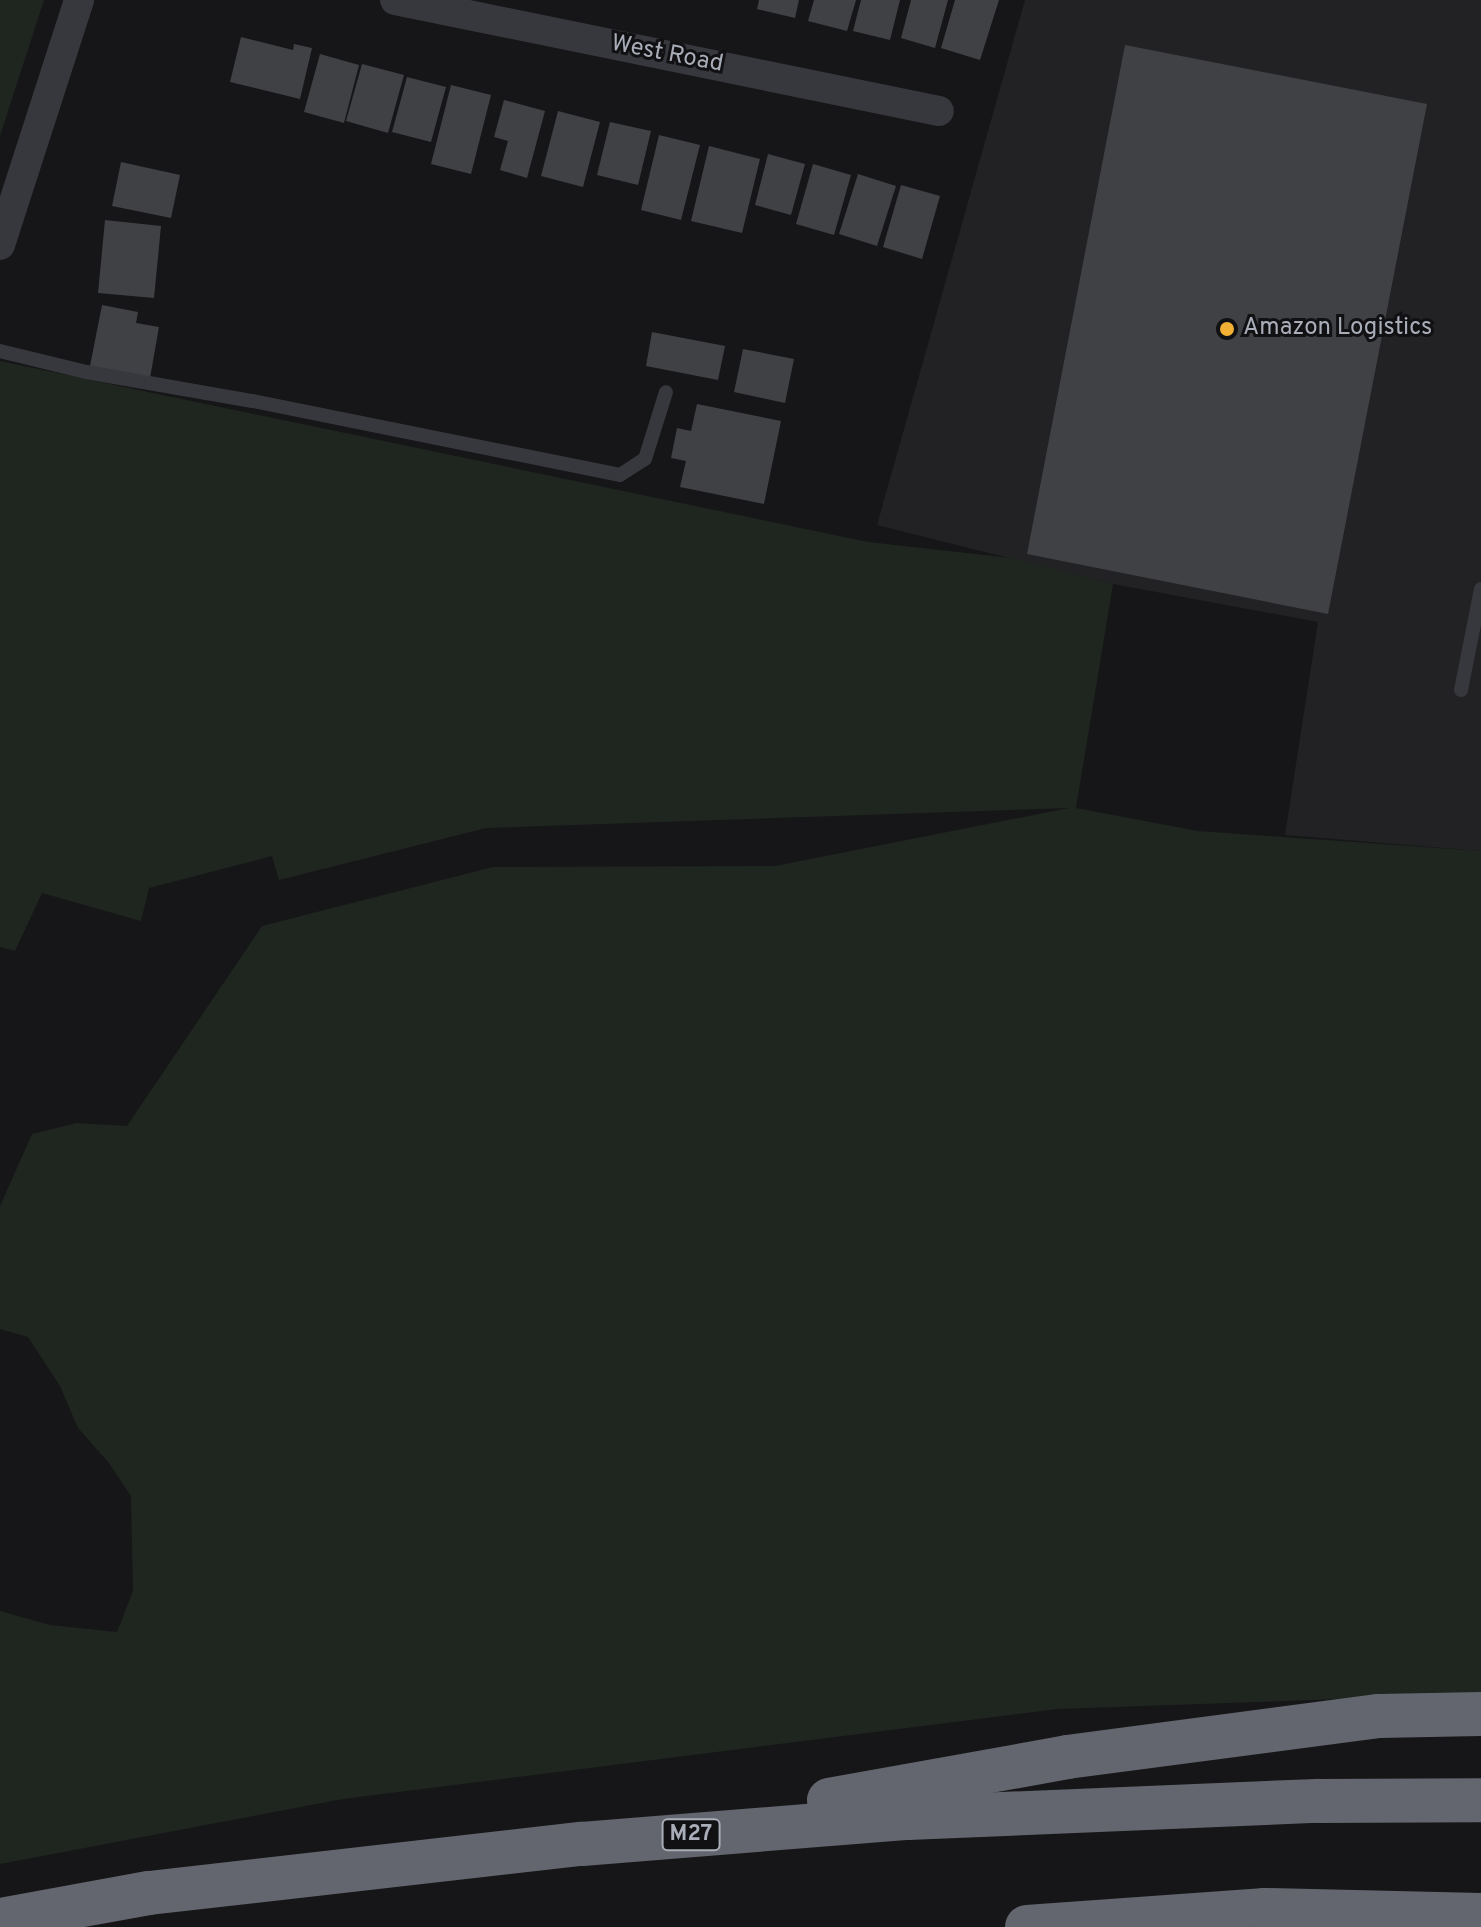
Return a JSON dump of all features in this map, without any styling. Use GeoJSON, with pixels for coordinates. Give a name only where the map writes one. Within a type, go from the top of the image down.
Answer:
{"type":"FeatureCollection","features":[{"type":"Feature","properties":{"kind":"highway","name":"M27"},"geometry":{"type":"LineString","coordinates":[[582,1844],[1067,1757],[1379,1716],[1481,1714]]}},
{"type":"Feature","properties":{"kind":"highway","name":"M27"},"geometry":{"type":"LineString","coordinates":[[0,1920],[149,1893],[582,1844],[908,1818],[1317,1801],[1481,1800]]}},
{"type":"Feature","properties":{"kind":"highway"},"geometry":{"type":"LineString","coordinates":[[1027,1927],[1265,1910],[1481,1915]]}},
{"type":"Feature","properties":{"kind":"street"},"geometry":{"type":"LineString","coordinates":[[0,245],[79,0]]}},
{"type":"Feature","properties":{"kind":"street","name":"West Road"},"geometry":{"type":"LineString","coordinates":[[395,0],[939,111]]}},
{"type":"Feature","properties":{"kind":"lane"},"geometry":{"type":"LineString","coordinates":[[0,351],[86,372],[253,401],[620,475],[645,459],[666,392]]}},
{"type":"Feature","properties":{"kind":"lane"},"geometry":{"type":"LineString","coordinates":[[1461,690],[1481,589]]}},
{"type":"Feature","properties":{"kind":"shaded area"},"geometry":{"type":"Polygon","coordinates":[[[0,0],[44,0],[0,136],[0,0]]]}},
{"type":"Feature","properties":{"kind":"shaded area"},"geometry":{"type":"Polygon","coordinates":[[[1025,0],[1481,0],[1481,851],[1285,835],[1318,622],[1113,584],[877,525],[1025,0]]]}},
{"type":"Feature","properties":{"kind":"shaded area"},"geometry":{"type":"Polygon","coordinates":[[[0,361],[868,542],[1012,558],[1113,584],[1076,808],[1198,831],[1481,851],[1481,1694],[1058,1709],[343,1799],[0,1864],[0,1611],[50,1625],[117,1632],[133,1591],[131,1496],[109,1463],[78,1428],[60,1386],[28,1337],[0,1329],[0,1206],[32,1134],[77,1123],[127,1126],[262,926],[493,867],[775,866],[1069,808],[486,828],[279,880],[272,856],[149,888],[141,921],[42,893],[15,951],[0,947],[0,361]]]}},
{"type":"Feature","properties":{"kind":"building"},"geometry":{"type":"Polygon","coordinates":[[[759,0],[799,0],[795,18],[757,9],[759,0]]]}},
{"type":"Feature","properties":{"kind":"building"},"geometry":{"type":"Polygon","coordinates":[[[814,0],[856,0],[847,31],[808,21],[814,0]]]}},
{"type":"Feature","properties":{"kind":"building"},"geometry":{"type":"Polygon","coordinates":[[[861,0],[900,0],[890,40],[853,31],[861,0]]]}},
{"type":"Feature","properties":{"kind":"building"},"geometry":{"type":"Polygon","coordinates":[[[911,0],[948,0],[935,48],[901,38],[911,0]]]}},
{"type":"Feature","properties":{"kind":"building"},"geometry":{"type":"Polygon","coordinates":[[[955,0],[999,0],[980,60],[941,48],[955,0]]]}},
{"type":"Feature","properties":{"kind":"building"},"geometry":{"type":"Polygon","coordinates":[[[241,37],[293,50],[294,44],[312,48],[300,99],[230,82],[241,37]]]}},
{"type":"Feature","properties":{"kind":"building","name":"Amazon Logistics"},"geometry":{"type":"Polygon","coordinates":[[[1125,45],[1427,104],[1328,614],[1027,554],[1125,45]]]}},
{"type":"Feature","properties":{"kind":"building"},"geometry":{"type":"Polygon","coordinates":[[[320,54],[359,65],[344,123],[304,112],[320,54]]]}},
{"type":"Feature","properties":{"kind":"building"},"geometry":{"type":"Polygon","coordinates":[[[362,64],[404,75],[388,133],[346,121],[362,64]]]}},
{"type":"Feature","properties":{"kind":"building"},"geometry":{"type":"Polygon","coordinates":[[[407,77],[446,87],[431,142],[392,132],[407,77]]]}},
{"type":"Feature","properties":{"kind":"building"},"geometry":{"type":"Polygon","coordinates":[[[451,85],[491,95],[471,174],[431,164],[451,85]]]}},
{"type":"Feature","properties":{"kind":"building"},"geometry":{"type":"Polygon","coordinates":[[[504,100],[545,111],[527,178],[500,170],[508,141],[494,137],[504,100]]]}},
{"type":"Feature","properties":{"kind":"building"},"geometry":{"type":"Polygon","coordinates":[[[558,111],[600,122],[583,187],[541,176],[558,111]]]}},
{"type":"Feature","properties":{"kind":"building"},"geometry":{"type":"Polygon","coordinates":[[[610,122],[651,131],[638,185],[597,175],[610,122]]]}},
{"type":"Feature","properties":{"kind":"building"},"geometry":{"type":"Polygon","coordinates":[[[659,135],[700,145],[681,220],[641,210],[659,135]]]}},
{"type":"Feature","properties":{"kind":"building"},"geometry":{"type":"Polygon","coordinates":[[[709,146],[760,159],[742,233],[691,221],[709,146]]]}},
{"type":"Feature","properties":{"kind":"building"},"geometry":{"type":"Polygon","coordinates":[[[768,154],[805,164],[791,215],[755,205],[768,154]]]}},
{"type":"Feature","properties":{"kind":"building"},"geometry":{"type":"Polygon","coordinates":[[[121,162],[180,175],[171,218],[112,206],[121,162]]]}},
{"type":"Feature","properties":{"kind":"building"},"geometry":{"type":"Polygon","coordinates":[[[813,164],[851,175],[834,235],[796,224],[813,164]]]}},
{"type":"Feature","properties":{"kind":"building"},"geometry":{"type":"Polygon","coordinates":[[[858,174],[896,186],[877,246],[839,234],[858,174]]]}},
{"type":"Feature","properties":{"kind":"building"},"geometry":{"type":"Polygon","coordinates":[[[901,185],[940,196],[922,259],[883,247],[901,185]]]}},
{"type":"Feature","properties":{"kind":"building"},"geometry":{"type":"Polygon","coordinates":[[[105,220],[161,226],[154,298],[98,293],[105,220]]]}},
{"type":"Feature","properties":{"kind":"building"},"geometry":{"type":"Polygon","coordinates":[[[102,305],[138,312],[136,323],[159,327],[150,378],[90,366],[102,305]]]}},
{"type":"Feature","properties":{"kind":"building"},"geometry":{"type":"Polygon","coordinates":[[[652,332],[725,346],[718,380],[646,366],[652,332]]]}},
{"type":"Feature","properties":{"kind":"building"},"geometry":{"type":"Polygon","coordinates":[[[743,349],[794,359],[785,403],[734,392],[743,349]]]}},
{"type":"Feature","properties":{"kind":"building"},"geometry":{"type":"Polygon","coordinates":[[[697,404],[781,421],[764,504],[680,487],[686,461],[671,458],[677,428],[691,431],[697,404]]]}},
{"type":"Feature","properties":{"kind":"place","name":"Amazon Logistics"},"geometry":{"type":"Point","coordinates":[1227,329]}}]}
